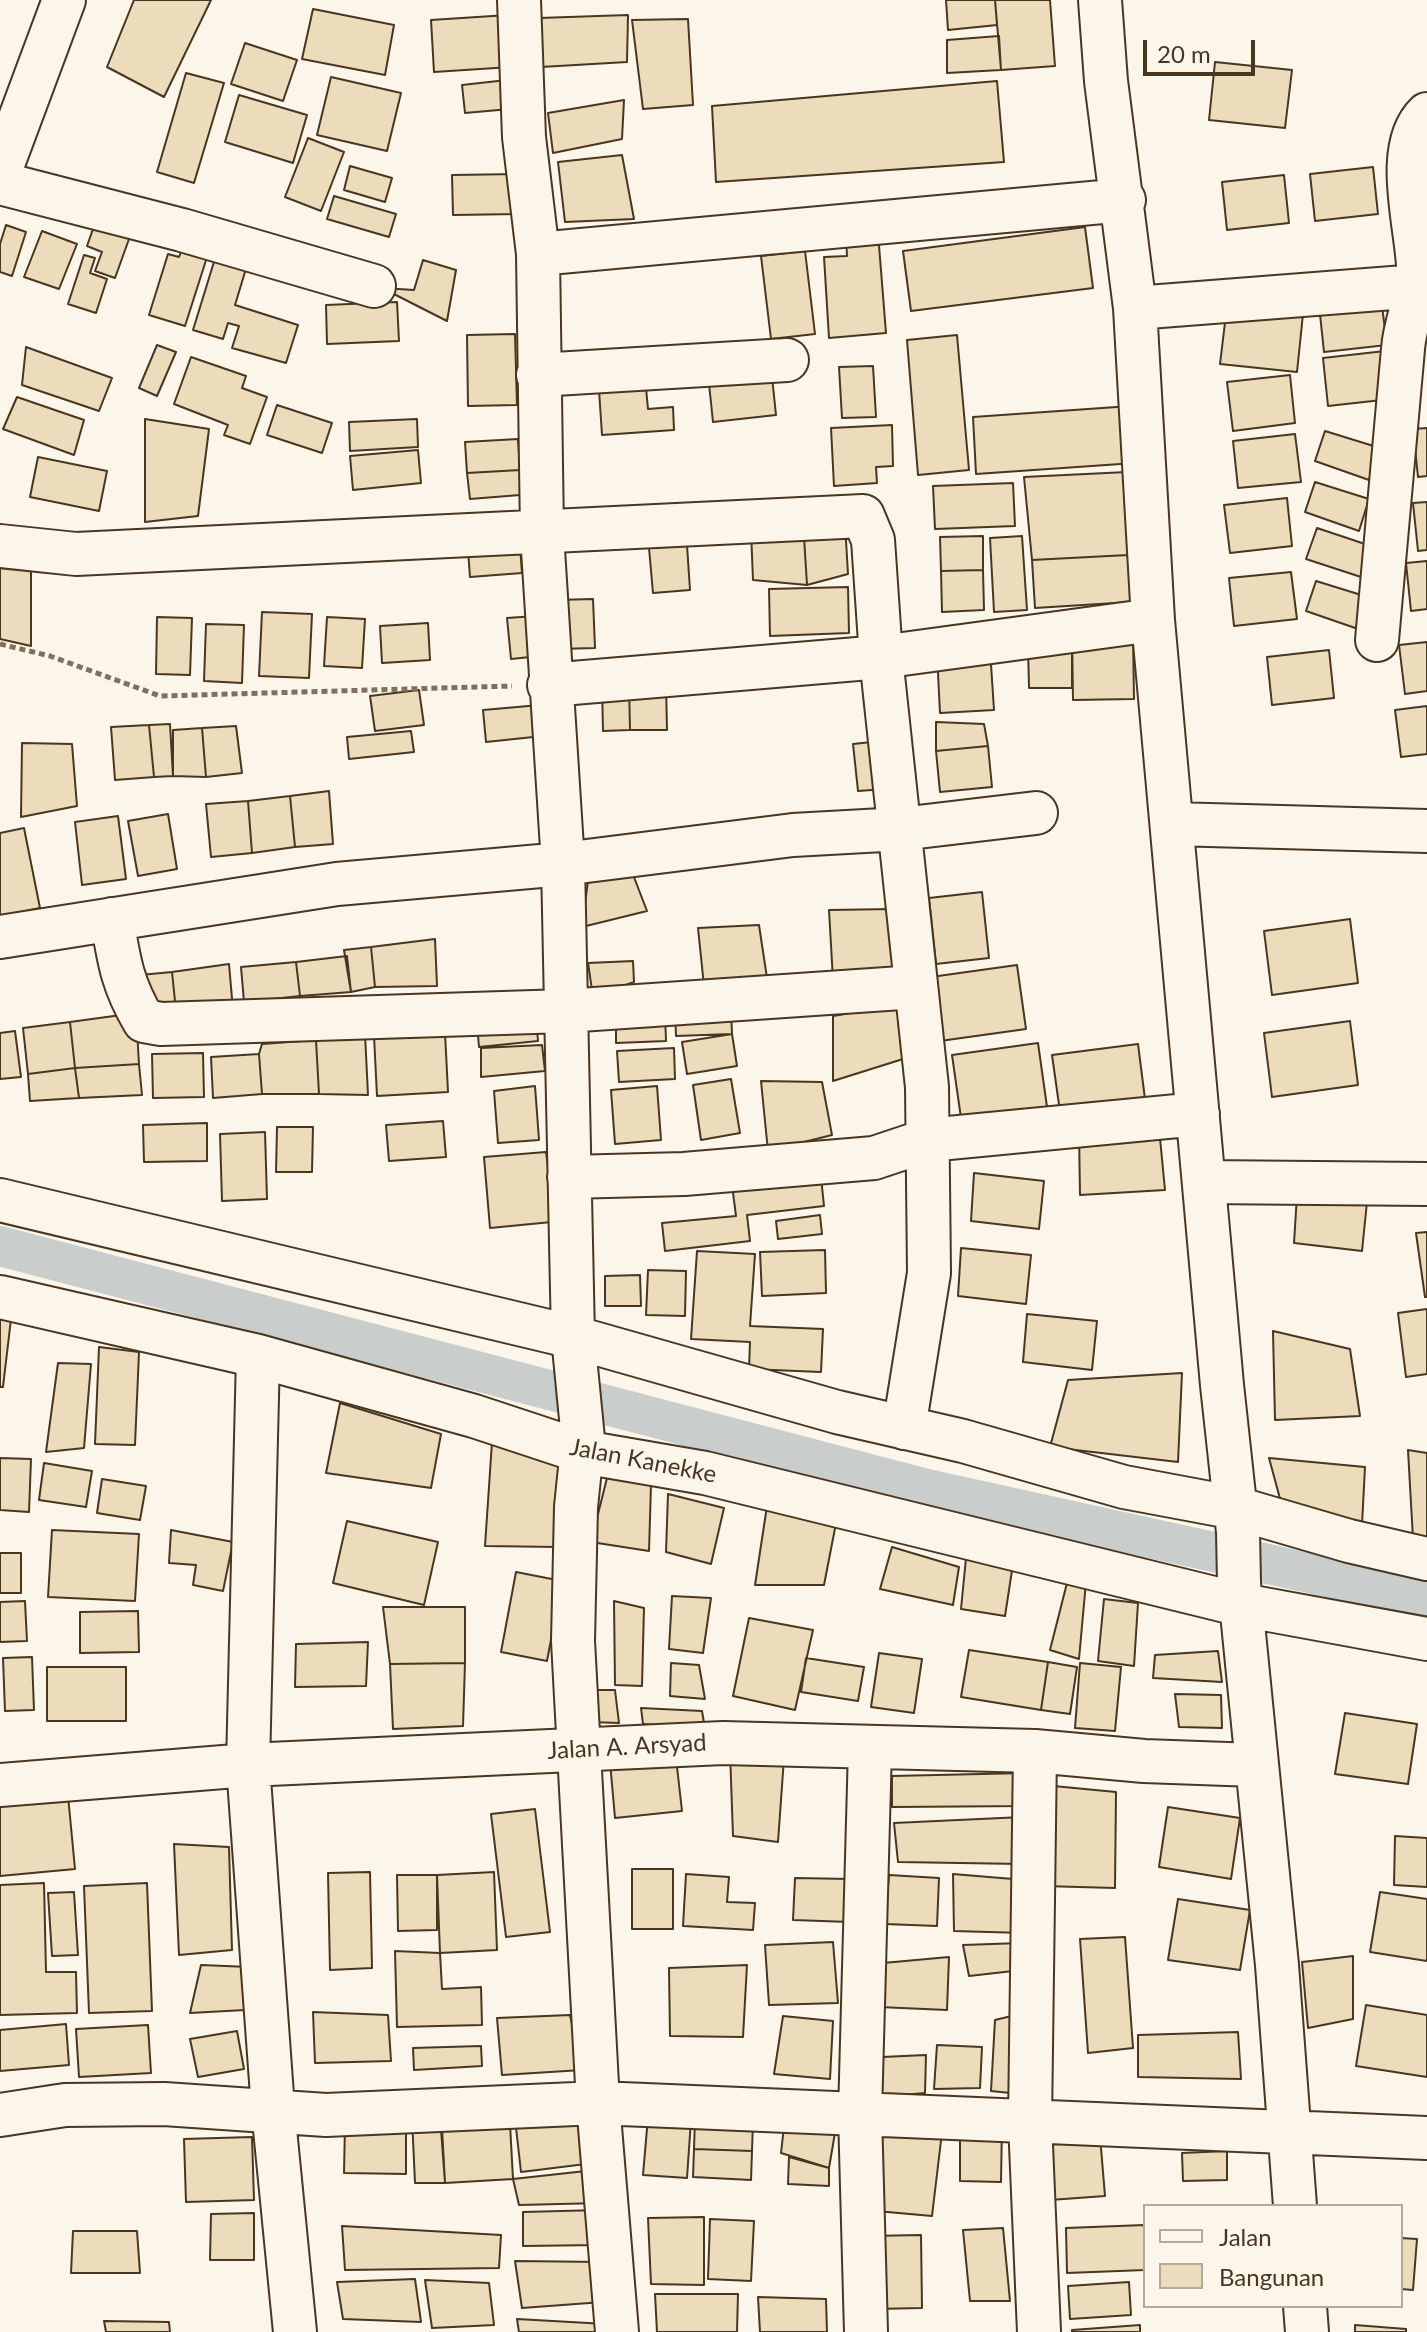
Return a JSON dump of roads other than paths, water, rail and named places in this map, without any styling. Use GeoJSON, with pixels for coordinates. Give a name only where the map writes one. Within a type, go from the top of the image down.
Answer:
{"type":"FeatureCollection","features":[{"type":"Feature","properties":{"kind":"street"},"geometry":{"type":"LineString","coordinates":[[0,172],[64,0]]}},
{"type":"Feature","properties":{"kind":"street"},"geometry":{"type":"LineString","coordinates":[[519,0],[524,137],[538,254],[542,534],[549,685],[563,864],[569,1177],[575,1349],[583,1446],[576,1507],[573,1641],[598,2103],[617,2332]]}},
{"type":"Feature","properties":{"kind":"street"},"geometry":{"type":"LineString","coordinates":[[1100,0],[1106,81],[1124,200],[1135,308],[1153,620],[1237,1520],[1240,1594],[1255,1765],[1277,1965],[1295,2204]]}},
{"type":"Feature","properties":{"kind":"street"},"geometry":{"type":"LineString","coordinates":[[1377,640],[1404,337],[1421,272],[1410,197],[1411,141],[1419,122],[1427,114]]}},
{"type":"Feature","properties":{"kind":"street"},"geometry":{"type":"LineString","coordinates":[[0,183],[182,230],[374,286]]}},
{"type":"Feature","properties":{"kind":"street"},"geometry":{"type":"LineString","coordinates":[[538,254],[1124,200]]}},
{"type":"Feature","properties":{"kind":"street"},"geometry":{"type":"LineString","coordinates":[[1135,308],[1421,272]]}},
{"type":"Feature","properties":{"kind":"street"},"geometry":{"type":"LineString","coordinates":[[538,375],[787,360]]}},
{"type":"Feature","properties":{"kind":"street"},"geometry":{"type":"LineString","coordinates":[[0,546],[76,554],[542,534],[863,516],[873,540],[881,657],[927,1087],[929,1273],[904,1428]]}},
{"type":"Feature","properties":{"kind":"street"},"geometry":{"type":"LineString","coordinates":[[549,685],[881,657],[1153,620]]}},
{"type":"Feature","properties":{"kind":"street"},"geometry":{"type":"LineString","coordinates":[[0,937],[337,884],[563,864],[793,835],[901,829],[1036,813]]}},
{"type":"Feature","properties":{"kind":"street"},"geometry":{"type":"LineString","coordinates":[[1172,824],[1427,831]]}},
{"type":"Feature","properties":{"kind":"street"},"geometry":{"type":"LineString","coordinates":[[112,919],[121,977],[144,1021],[161,1024],[565,1011],[916,987]]}},
{"type":"Feature","properties":{"kind":"street"},"geometry":{"type":"LineString","coordinates":[[569,1177],[684,1174],[874,1158],[928,1140],[1198,1114]]}},
{"type":"Feature","properties":{"kind":"street"},"geometry":{"type":"LineString","coordinates":[[1204,1182],[1427,1184]]}},
{"type":"Feature","properties":{"kind":"street"},"geometry":{"type":"LineString","coordinates":[[0,1200],[575,1349],[904,1428],[1237,1520],[1427,1559]]}},
{"type":"Feature","properties":{"kind":"street","name":"Jalan Kanekke"},"geometry":{"type":"LineString","coordinates":[[0,1297],[258,1356],[583,1446],[1427,1639]]}},
{"type":"Feature","properties":{"kind":"street"},"geometry":{"type":"LineString","coordinates":[[258,1356],[248,1765],[273,2109],[295,2332]]}},
{"type":"Feature","properties":{"kind":"street","name":"Jalan A. Arsyad"},"geometry":{"type":"LineString","coordinates":[[0,1785],[248,1765],[723,1743],[1035,1751],[1144,1761],[1255,1765]]}},
{"type":"Feature","properties":{"kind":"street"},"geometry":{"type":"LineString","coordinates":[[866,2332],[860,2114],[870,1748]]}},
{"type":"Feature","properties":{"kind":"street"},"geometry":{"type":"LineString","coordinates":[[1035,1751],[1030,2122],[1039,2332]]}},
{"type":"Feature","properties":{"kind":"street"},"geometry":{"type":"LineString","coordinates":[[0,2115],[65,2105],[273,2109],[326,2115],[598,2103],[1427,2138]]}},
{"type":"Feature","properties":{"kind":"street"},"geometry":{"type":"LineString","coordinates":[[1305,2308],[1307,2332]]}},
{"type":"Feature","properties":{"kind":"waterway"},"geometry":{"type":"LineString","coordinates":[[0,1246],[927,1489],[1427,1599]]}}]}
